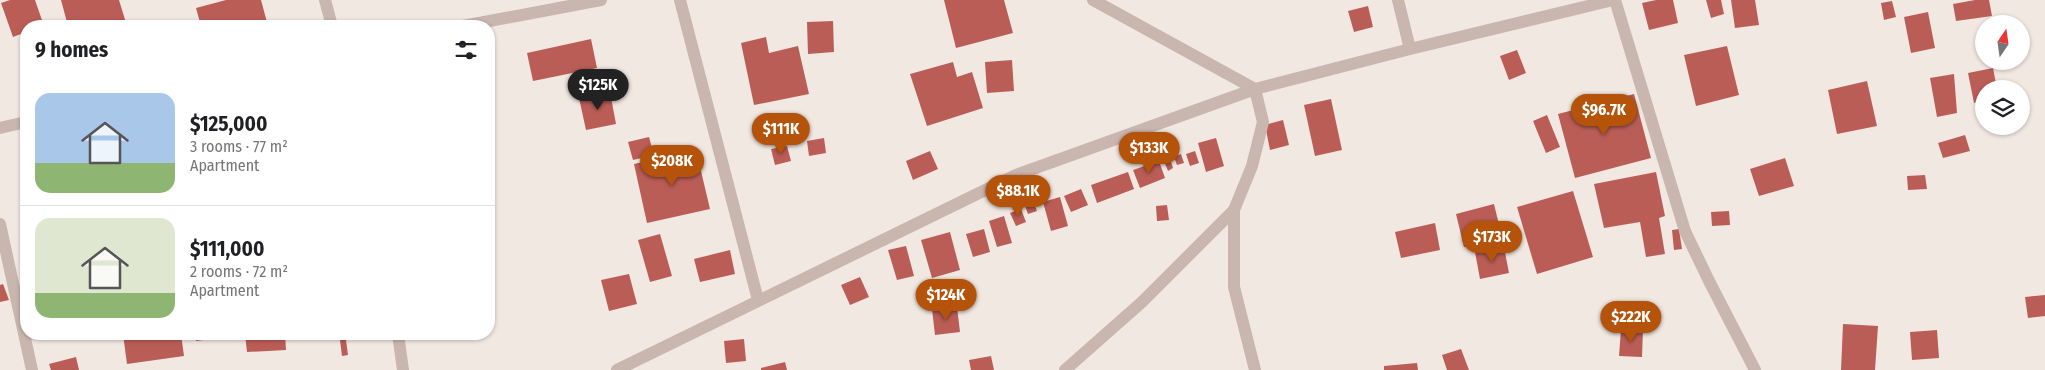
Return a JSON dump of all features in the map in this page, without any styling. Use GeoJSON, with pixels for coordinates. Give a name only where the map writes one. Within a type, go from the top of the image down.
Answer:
{"type":"FeatureCollection","features":[{"type":"Feature","properties":{"kind":"street"},"geometry":{"type":"LineString","coordinates":[[325,0],[330,20]]}},
{"type":"Feature","properties":{"kind":"street"},"geometry":{"type":"LineString","coordinates":[[495,20],[601,0]]}},
{"type":"Feature","properties":{"kind":"street"},"geometry":{"type":"LineString","coordinates":[[680,0],[758,300]]}},
{"type":"Feature","properties":{"kind":"street"},"geometry":{"type":"LineString","coordinates":[[1093,0],[1255,89],[1263,122],[1252,166],[1234,210],[1234,287],[1255,370]]}},
{"type":"Feature","properties":{"kind":"street"},"geometry":{"type":"LineString","coordinates":[[1398,0],[1410,49]]}},
{"type":"Feature","properties":{"kind":"street"},"geometry":{"type":"LineString","coordinates":[[617,370],[1016,175],[1255,89],[1410,49],[1614,0],[1685,231],[1755,370]]}},
{"type":"Feature","properties":{"kind":"street"},"geometry":{"type":"LineString","coordinates":[[0,128],[20,123]]}},
{"type":"Feature","properties":{"kind":"street"},"geometry":{"type":"LineString","coordinates":[[1065,370],[1142,302],[1234,210]]}},
{"type":"Feature","properties":{"kind":"street"},"geometry":{"type":"LineString","coordinates":[[0,224],[20,315]]}},
{"type":"Feature","properties":{"kind":"street"},"geometry":{"type":"LineString","coordinates":[[25,340],[32,370]]}},
{"type":"Feature","properties":{"kind":"street"},"geometry":{"type":"LineString","coordinates":[[399,340],[403,370]]}},
{"type":"Feature","properties":{"kind":"building"},"geometry":{"type":"Polygon","coordinates":[[[10,0],[35,0],[42,20],[20,20],[20,34],[13,37],[1,3],[10,0]]]}},
{"type":"Feature","properties":{"kind":"building"},"geometry":{"type":"Polygon","coordinates":[[[61,0],[119,0],[125,20],[66,20],[61,0]]]}},
{"type":"Feature","properties":{"kind":"building"},"geometry":{"type":"Polygon","coordinates":[[[226,0],[261,0],[266,20],[199,20],[196,8],[226,0]]]}},
{"type":"Feature","properties":{"kind":"building"},"geometry":{"type":"Polygon","coordinates":[[[944,0],[1004,0],[1013,33],[956,48],[944,0]]]}},
{"type":"Feature","properties":{"kind":"building"},"geometry":{"type":"Polygon","coordinates":[[[1656,0],[1673,0],[1678,23],[1649,30],[1642,3],[1656,0]]]}},
{"type":"Feature","properties":{"kind":"building"},"geometry":{"type":"Polygon","coordinates":[[[1706,0],[1721,0],[1724,14],[1711,18],[1706,0]]]}},
{"type":"Feature","properties":{"kind":"building"},"geometry":{"type":"Polygon","coordinates":[[[1731,0],[1755,0],[1759,25],[1735,28],[1731,0]]]}},
{"type":"Feature","properties":{"kind":"building"},"geometry":{"type":"Polygon","coordinates":[[[1975,0],[1989,0],[1992,15],[1975,15],[1975,18],[1956,21],[1953,4],[1975,0]]]}},
{"type":"Feature","properties":{"kind":"building"},"geometry":{"type":"Polygon","coordinates":[[[1892,1],[1896,17],[1884,20],[1881,3],[1892,1]]]}},
{"type":"Feature","properties":{"kind":"building"},"geometry":{"type":"Polygon","coordinates":[[[1368,6],[1373,27],[1354,32],[1348,11],[1368,6]]]}},
{"type":"Feature","properties":{"kind":"building"},"geometry":{"type":"Polygon","coordinates":[[[1928,12],[1935,48],[1911,53],[1904,17],[1928,12]]]}},
{"type":"Feature","properties":{"kind":"building"},"geometry":{"type":"Polygon","coordinates":[[[833,21],[834,52],[808,54],[807,22],[833,21]]]}},
{"type":"Feature","properties":{"kind":"building"},"geometry":{"type":"Polygon","coordinates":[[[766,37],[769,53],[798,46],[809,94],[754,105],[741,43],[766,37]]]}},
{"type":"Feature","properties":{"kind":"building"},"geometry":{"type":"Polygon","coordinates":[[[591,39],[597,68],[533,81],[527,53],[591,39]]]}},
{"type":"Feature","properties":{"kind":"building"},"geometry":{"type":"Polygon","coordinates":[[[1727,46],[1739,95],[1696,106],[1684,55],[1727,46]]]}},
{"type":"Feature","properties":{"kind":"building"},"geometry":{"type":"Polygon","coordinates":[[[1517,50],[1526,73],[1509,80],[1500,56],[1517,50]]]}},
{"type":"Feature","properties":{"kind":"building"},"geometry":{"type":"Polygon","coordinates":[[[1012,60],[1014,91],[987,93],[985,62],[1012,60]]]}},
{"type":"Feature","properties":{"kind":"building"},"geometry":{"type":"Polygon","coordinates":[[[953,62],[957,77],[972,72],[983,108],[927,126],[910,74],[953,62]]]}},
{"type":"Feature","properties":{"kind":"building"},"geometry":{"type":"Polygon","coordinates":[[[1993,70],[1995,80],[1975,80],[1975,103],[1974,103],[1968,73],[1993,70]]]}},
{"type":"Feature","properties":{"kind":"building"},"geometry":{"type":"Polygon","coordinates":[[[1954,74],[1957,113],[1937,117],[1930,78],[1954,74]]]}},
{"type":"Feature","properties":{"kind":"building"},"geometry":{"type":"Polygon","coordinates":[[[1867,81],[1877,126],[1837,134],[1828,90],[1867,81]]]}},
{"type":"Feature","properties":{"kind":"building"},"geometry":{"type":"Polygon","coordinates":[[[610,92],[616,124],[586,130],[579,98],[610,92]]]}},
{"type":"Feature","properties":{"kind":"building"},"geometry":{"type":"Polygon","coordinates":[[[1634,94],[1651,158],[1575,178],[1558,114],[1634,94]]]}},
{"type":"Feature","properties":{"kind":"building"},"geometry":{"type":"Polygon","coordinates":[[[1331,99],[1342,150],[1315,156],[1304,105],[1331,99]]]}},
{"type":"Feature","properties":{"kind":"building"},"geometry":{"type":"Polygon","coordinates":[[[782,114],[787,141],[771,143],[766,118],[782,114]]]}},
{"type":"Feature","properties":{"kind":"building"},"geometry":{"type":"Polygon","coordinates":[[[1547,115],[1560,147],[1546,153],[1533,121],[1547,115]]]}},
{"type":"Feature","properties":{"kind":"building"},"geometry":{"type":"Polygon","coordinates":[[[1283,120],[1289,145],[1270,150],[1265,125],[1283,120]]]}},
{"type":"Feature","properties":{"kind":"building"},"geometry":{"type":"Polygon","coordinates":[[[1965,135],[1970,151],[1943,158],[1938,143],[1965,135]]]}},
{"type":"Feature","properties":{"kind":"building"},"geometry":{"type":"Polygon","coordinates":[[[649,137],[654,155],[633,160],[628,142],[649,137]]]}},
{"type":"Feature","properties":{"kind":"building"},"geometry":{"type":"Polygon","coordinates":[[[824,138],[826,153],[809,156],[807,141],[824,138]]]}},
{"type":"Feature","properties":{"kind":"building"},"geometry":{"type":"Polygon","coordinates":[[[1216,138],[1224,166],[1206,172],[1198,143],[1216,138]]]}},
{"type":"Feature","properties":{"kind":"building"},"geometry":{"type":"Polygon","coordinates":[[[787,146],[791,161],[775,165],[771,149],[787,146]]]}},
{"type":"Feature","properties":{"kind":"building"},"geometry":{"type":"Polygon","coordinates":[[[696,150],[710,209],[647,223],[634,164],[696,150]]]}},
{"type":"Feature","properties":{"kind":"building"},"geometry":{"type":"Polygon","coordinates":[[[930,151],[938,169],[913,180],[906,161],[930,151]]]}},
{"type":"Feature","properties":{"kind":"building"},"geometry":{"type":"Polygon","coordinates":[[[1195,151],[1199,163],[1190,166],[1186,154],[1195,151]]]}},
{"type":"Feature","properties":{"kind":"building"},"geometry":{"type":"Polygon","coordinates":[[[1181,154],[1184,163],[1177,165],[1174,157],[1181,154]]]}},
{"type":"Feature","properties":{"kind":"building"},"geometry":{"type":"Polygon","coordinates":[[[1785,158],[1794,186],[1759,196],[1750,169],[1785,158]]]}},
{"type":"Feature","properties":{"kind":"building"},"geometry":{"type":"Polygon","coordinates":[[[1170,159],[1173,168],[1168,171],[1164,161],[1170,159]]]}},
{"type":"Feature","properties":{"kind":"building"},"geometry":{"type":"Polygon","coordinates":[[[1159,161],[1165,178],[1140,188],[1133,170],[1159,161]]]}},
{"type":"Feature","properties":{"kind":"building"},"geometry":{"type":"Polygon","coordinates":[[[1128,172],[1134,189],[1097,203],[1091,185],[1128,172]]]}},
{"type":"Feature","properties":{"kind":"building"},"geometry":{"type":"Polygon","coordinates":[[[1656,172],[1665,216],[1659,218],[1665,254],[1646,257],[1640,222],[1604,228],[1594,184],[1656,172]]]}},
{"type":"Feature","properties":{"kind":"building"},"geometry":{"type":"Polygon","coordinates":[[[1925,175],[1927,189],[1908,190],[1907,176],[1925,175]]]}},
{"type":"Feature","properties":{"kind":"building"},"geometry":{"type":"Polygon","coordinates":[[[1081,189],[1088,205],[1071,212],[1064,196],[1081,189]]]}},
{"type":"Feature","properties":{"kind":"building"},"geometry":{"type":"Polygon","coordinates":[[[1573,191],[1593,257],[1537,274],[1517,207],[1573,191]]]}},
{"type":"Feature","properties":{"kind":"building"},"geometry":{"type":"Polygon","coordinates":[[[1060,197],[1068,226],[1051,231],[1043,202],[1060,197]]]}},
{"type":"Feature","properties":{"kind":"building"},"geometry":{"type":"Polygon","coordinates":[[[1034,203],[1037,211],[1028,214],[1025,206],[1034,203]]]}},
{"type":"Feature","properties":{"kind":"building"},"geometry":{"type":"Polygon","coordinates":[[[1494,204],[1502,237],[1464,247],[1456,214],[1494,204]]]}},
{"type":"Feature","properties":{"kind":"building"},"geometry":{"type":"Polygon","coordinates":[[[1167,205],[1169,220],[1157,221],[1156,206],[1167,205]]]}},
{"type":"Feature","properties":{"kind":"building"},"geometry":{"type":"Polygon","coordinates":[[[1021,209],[1026,222],[1016,226],[1010,213],[1021,209]]]}},
{"type":"Feature","properties":{"kind":"building"},"geometry":{"type":"Polygon","coordinates":[[[1729,211],[1730,225],[1712,226],[1711,212],[1729,211]]]}},
{"type":"Feature","properties":{"kind":"building"},"geometry":{"type":"Polygon","coordinates":[[[1004,216],[1012,243],[997,247],[989,221],[1004,216]]]}},
{"type":"Feature","properties":{"kind":"building"},"geometry":{"type":"Polygon","coordinates":[[[1435,223],[1440,250],[1401,258],[1395,232],[1435,223]]]}},
{"type":"Feature","properties":{"kind":"building"},"geometry":{"type":"Polygon","coordinates":[[[984,229],[990,252],[973,257],[966,234],[984,229]]]}},
{"type":"Feature","properties":{"kind":"building"},"geometry":{"type":"Polygon","coordinates":[[[1679,229],[1682,249],[1674,250],[1672,230],[1679,229]]]}},
{"type":"Feature","properties":{"kind":"building"},"geometry":{"type":"Polygon","coordinates":[[[950,232],[960,270],[932,278],[921,240],[950,232]]]}},
{"type":"Feature","properties":{"kind":"building"},"geometry":{"type":"Polygon","coordinates":[[[660,234],[672,276],[650,282],[638,240],[660,234]]]}},
{"type":"Feature","properties":{"kind":"building"},"geometry":{"type":"Polygon","coordinates":[[[906,246],[914,276],[897,280],[888,250],[906,246]]]}},
{"type":"Feature","properties":{"kind":"building"},"geometry":{"type":"Polygon","coordinates":[[[1504,247],[1509,273],[1480,279],[1475,252],[1504,247]]]}},
{"type":"Feature","properties":{"kind":"building"},"geometry":{"type":"Polygon","coordinates":[[[730,250],[735,274],[700,282],[694,259],[730,250]]]}},
{"type":"Feature","properties":{"kind":"building"},"geometry":{"type":"Polygon","coordinates":[[[629,274],[637,304],[609,311],[601,280],[629,274]]]}},
{"type":"Feature","properties":{"kind":"building"},"geometry":{"type":"Polygon","coordinates":[[[860,277],[869,297],[850,305],[841,285],[860,277]]]}},
{"type":"Feature","properties":{"kind":"building"},"geometry":{"type":"Polygon","coordinates":[[[3,284],[9,300],[0,302],[0,285],[3,284]]]}},
{"type":"Feature","properties":{"kind":"building"},"geometry":{"type":"Polygon","coordinates":[[[2045,295],[2045,316],[2028,318],[2025,297],[2045,295]]]}},
{"type":"Feature","properties":{"kind":"building"},"geometry":{"type":"Polygon","coordinates":[[[957,307],[960,332],[935,335],[932,309],[957,307]]]}},
{"type":"Feature","properties":{"kind":"building"},"geometry":{"type":"Polygon","coordinates":[[[1843,324],[1878,326],[1875,370],[1841,370],[1843,324]]]}},
{"type":"Feature","properties":{"kind":"building"},"geometry":{"type":"Polygon","coordinates":[[[1621,329],[1643,329],[1642,357],[1619,356],[1621,329]]]}},
{"type":"Feature","properties":{"kind":"building"},"geometry":{"type":"Polygon","coordinates":[[[1937,330],[1939,358],[1912,360],[1910,332],[1937,330]]]}},
{"type":"Feature","properties":{"kind":"building"},"geometry":{"type":"Polygon","coordinates":[[[744,339],[746,361],[726,363],[724,341],[744,339]]]}},
{"type":"Feature","properties":{"kind":"building"},"geometry":{"type":"Polygon","coordinates":[[[124,340],[182,340],[184,356],[127,364],[124,340]]]}},
{"type":"Feature","properties":{"kind":"building"},"geometry":{"type":"Polygon","coordinates":[[[246,340],[285,340],[286,350],[247,352],[246,340]]]}},
{"type":"Feature","properties":{"kind":"building"},"geometry":{"type":"Polygon","coordinates":[[[340,340],[346,340],[348,355],[342,356],[340,340]]]}},
{"type":"Feature","properties":{"kind":"building"},"geometry":{"type":"Polygon","coordinates":[[[1461,349],[1469,370],[1447,370],[1442,355],[1461,349]]]}},
{"type":"Feature","properties":{"kind":"building"},"geometry":{"type":"Polygon","coordinates":[[[991,356],[994,370],[971,370],[969,360],[991,356]]]}},
{"type":"Feature","properties":{"kind":"building"},"geometry":{"type":"Polygon","coordinates":[[[76,357],[79,370],[51,370],[49,364],[76,357]]]}},
{"type":"Feature","properties":{"kind":"building"},"geometry":{"type":"Polygon","coordinates":[[[785,362],[787,370],[761,370],[761,368],[785,362]]]}},
{"type":"Feature","properties":{"kind":"building"},"geometry":{"type":"Polygon","coordinates":[[[1417,363],[1418,370],[1384,370],[1384,366],[1417,363]]]}}]}
